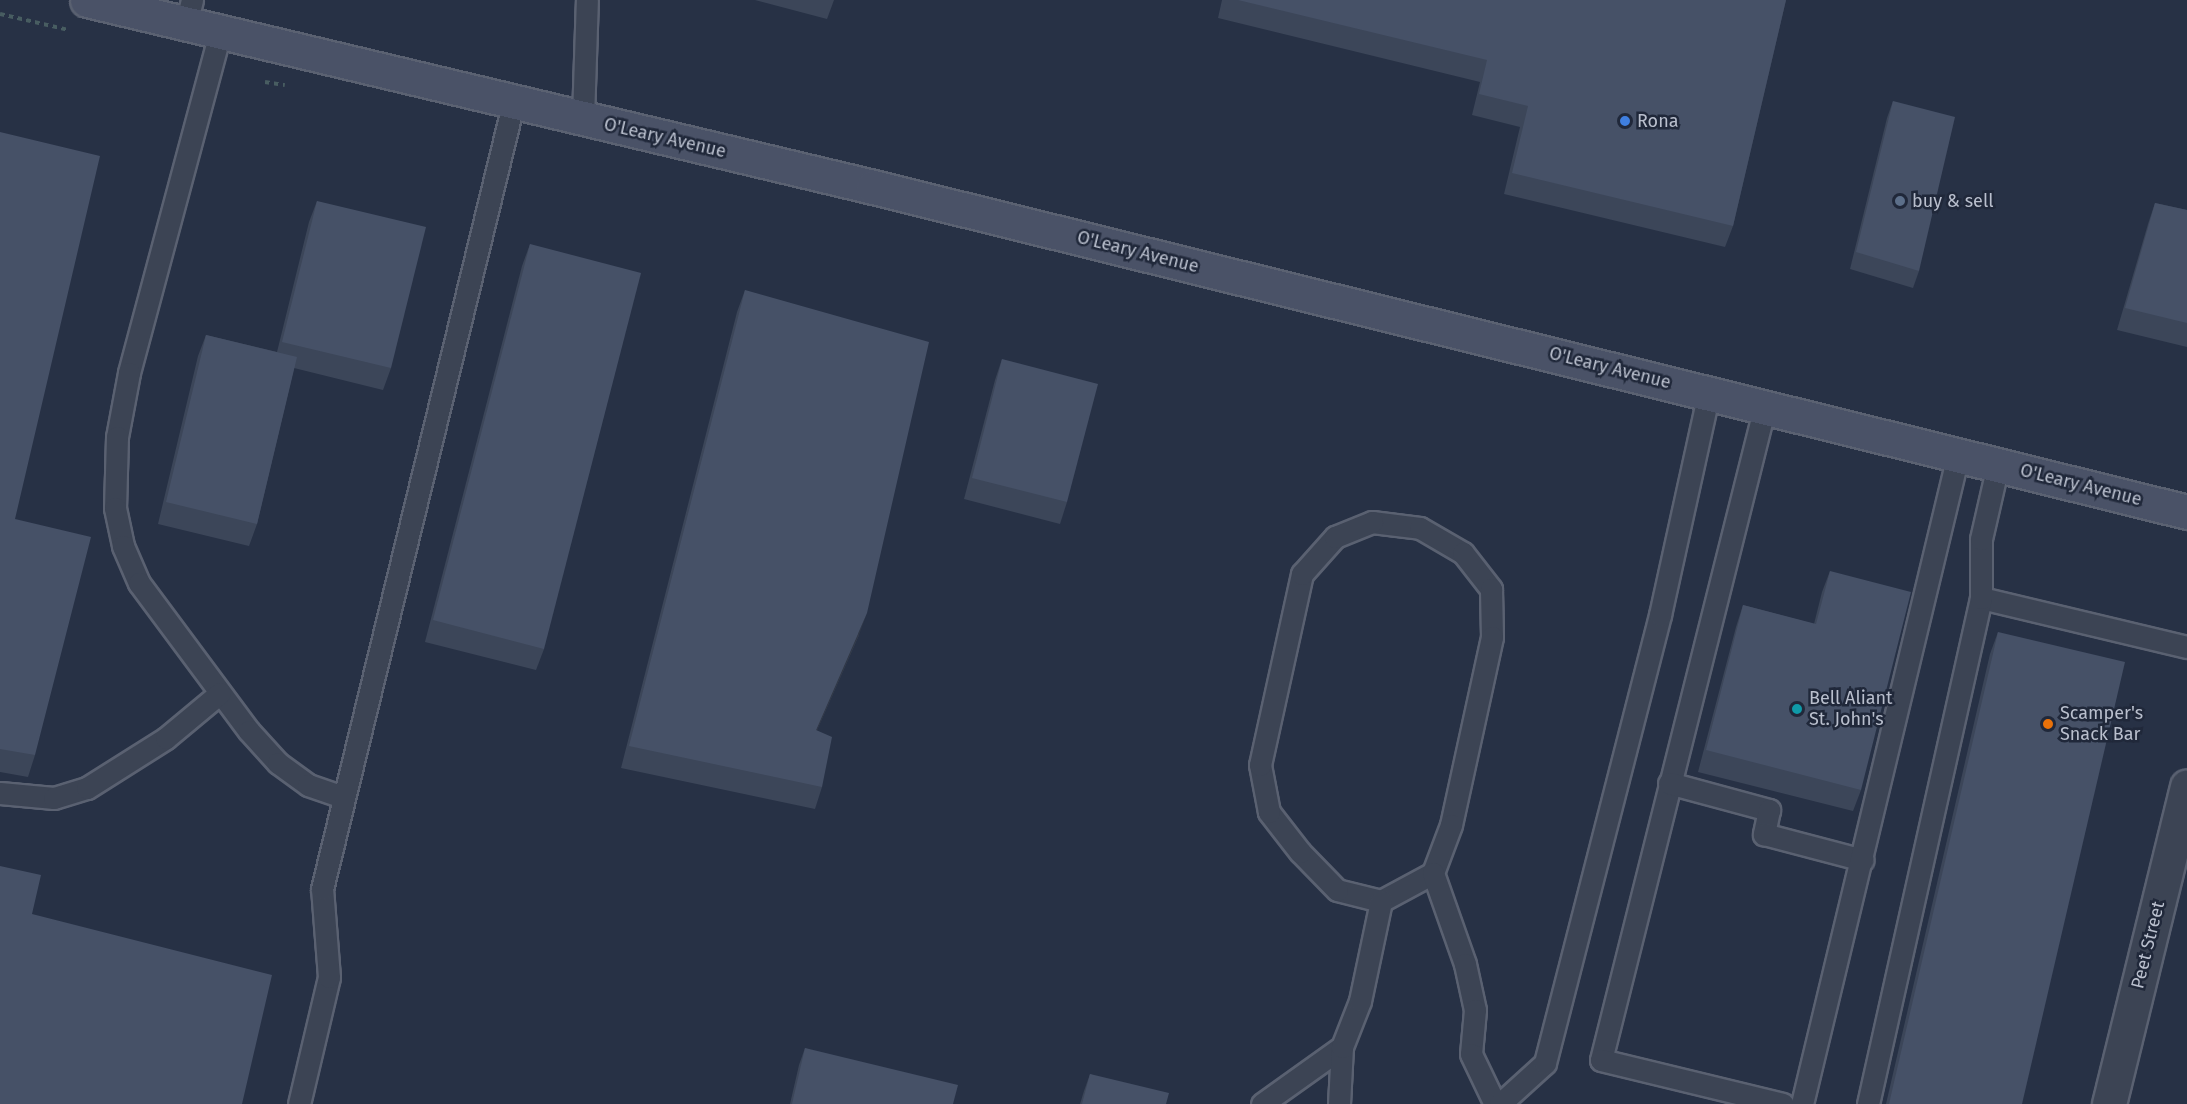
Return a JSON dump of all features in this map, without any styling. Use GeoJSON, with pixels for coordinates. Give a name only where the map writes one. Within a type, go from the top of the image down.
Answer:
{"type":"FeatureCollection","features":[{"type":"Feature","properties":{"kind":"street","name":"O'Leary Avenue"},"geometry":{"type":"LineString","coordinates":[[87,0],[189,12],[220,33],[513,104],[583,118],[1765,406],[2187,512]]}},
{"type":"Feature","properties":{"kind":"street","name":"Peet Street"},"geometry":{"type":"LineString","coordinates":[[2109,1104],[2187,786]]}},
{"type":"Feature","properties":{"kind":"lane"},"geometry":{"type":"LineString","coordinates":[[583,118],[587,0]]}},
{"type":"Feature","properties":{"kind":"lane"},"geometry":{"type":"LineString","coordinates":[[220,33],[129,373],[117,437],[115,508],[123,546],[139,583],[220,693],[278,763],[308,785],[343,797]]}},
{"type":"Feature","properties":{"kind":"lane"},"geometry":{"type":"LineString","coordinates":[[299,1104],[329,977],[322,889],[513,104]]}},
{"type":"Feature","properties":{"kind":"lane"},"geometry":{"type":"LineString","coordinates":[[1500,1104],[1545,1063],[1660,615],[1709,393]]}},
{"type":"Feature","properties":{"kind":"lane"},"geometry":{"type":"LineString","coordinates":[[1765,406],[1601,1060],[1784,1104]]}},
{"type":"Feature","properties":{"kind":"lane"},"geometry":{"type":"LineString","coordinates":[[1802,1104],[1863,860],[1958,455]]}},
{"type":"Feature","properties":{"kind":"lane"},"geometry":{"type":"LineString","coordinates":[[1868,1104],[1981,598],[1981,539],[1998,465]]}},
{"type":"Feature","properties":{"kind":"lane"},"geometry":{"type":"LineString","coordinates":[[1433,873],[1382,901],[1337,890],[1299,852],[1269,812],[1260,765],[1302,574],[1335,537],[1372,522],[1420,528],[1463,553],[1491,589],[1492,637],[1451,825],[1433,873],[1465,964],[1475,1010],[1471,1054],[1495,1104]]}},
{"type":"Feature","properties":{"kind":"lane"},"geometry":{"type":"LineString","coordinates":[[1981,598],[2187,647]]}},
{"type":"Feature","properties":{"kind":"lane"},"geometry":{"type":"LineString","coordinates":[[0,793],[54,798],[87,788],[166,738],[220,693]]}},
{"type":"Feature","properties":{"kind":"lane"},"geometry":{"type":"LineString","coordinates":[[1669,783],[1769,810],[1764,834],[1863,860]]}},
{"type":"Feature","properties":{"kind":"lane"},"geometry":{"type":"LineString","coordinates":[[1339,1104],[1342,1047],[1360,1001],[1382,901]]}},
{"type":"Feature","properties":{"kind":"lane"},"geometry":{"type":"LineString","coordinates":[[1262,1104],[1342,1047]]}},
{"type":"Feature","properties":{"kind":"building","name":"Rona"},"geometry":{"type":"Polygon","coordinates":[[[1238,0],[1786,0],[1733,226],[1512,173],[1528,106],[1479,94],[1487,60],[1238,0]]]}},
{"type":"Feature","properties":{"kind":"building","name":"buy & sell"},"geometry":{"type":"Polygon","coordinates":[[[1893,101],[1955,117],[1919,271],[1856,252],[1893,101]]]}},
{"type":"Feature","properties":{"kind":"building"},"geometry":{"type":"Polygon","coordinates":[[[0,132],[100,156],[15,519],[91,537],[35,755],[0,749],[0,132]]]}},
{"type":"Feature","properties":{"kind":"building"},"geometry":{"type":"Polygon","coordinates":[[[317,201],[426,227],[391,368],[282,342],[317,201]]]}},
{"type":"Feature","properties":{"kind":"building"},"geometry":{"type":"Polygon","coordinates":[[[2155,203],[2187,210],[2187,323],[2125,308],[2155,203]]]}},
{"type":"Feature","properties":{"kind":"building"},"geometry":{"type":"Polygon","coordinates":[[[530,244],[641,273],[544,649],[433,620],[530,244]]]}},
{"type":"Feature","properties":{"kind":"building"},"geometry":{"type":"Polygon","coordinates":[[[745,290],[929,342],[867,613],[816,730],[832,737],[822,787],[629,746],[745,290]]]}},
{"type":"Feature","properties":{"kind":"building"},"geometry":{"type":"Polygon","coordinates":[[[206,335],[297,357],[257,524],[166,502],[206,335]]]}},
{"type":"Feature","properties":{"kind":"building"},"geometry":{"type":"Polygon","coordinates":[[[1002,359],[1098,384],[1067,502],[972,478],[1002,359]]]}},
{"type":"Feature","properties":{"kind":"building","name":"Bell Aliant St. John's"},"geometry":{"type":"Polygon","coordinates":[[[1830,571],[1911,592],[1861,790],[1706,750],[1743,605],[1816,624],[1830,571]]]}},
{"type":"Feature","properties":{"kind":"building"},"geometry":{"type":"Polygon","coordinates":[[[1998,632],[2125,662],[2022,1104],[1889,1104],[1998,632]]]}},
{"type":"Feature","properties":{"kind":"building"},"geometry":{"type":"Polygon","coordinates":[[[0,866],[41,875],[32,914],[272,975],[242,1104],[0,1104],[0,866]]]}},
{"type":"Feature","properties":{"kind":"building"},"geometry":{"type":"Polygon","coordinates":[[[805,1048],[958,1085],[953,1104],[792,1104],[805,1048]]]}},
{"type":"Feature","properties":{"kind":"building"},"geometry":{"type":"Polygon","coordinates":[[[1090,1074],[1169,1093],[1166,1104],[1082,1104],[1090,1074]]]}},
{"type":"Feature","properties":{"kind":"place","name":"Rona"},"geometry":{"type":"Point","coordinates":[1625,121]}},
{"type":"Feature","properties":{"kind":"place","name":"buy & sell"},"geometry":{"type":"Point","coordinates":[1900,201]}},
{"type":"Feature","properties":{"kind":"place","name":"Bell Aliant St. John's"},"geometry":{"type":"Point","coordinates":[1797,709]}},
{"type":"Feature","properties":{"kind":"place","name":"Scamper's Snack Bar"},"geometry":{"type":"Point","coordinates":[2048,724]}}]}
